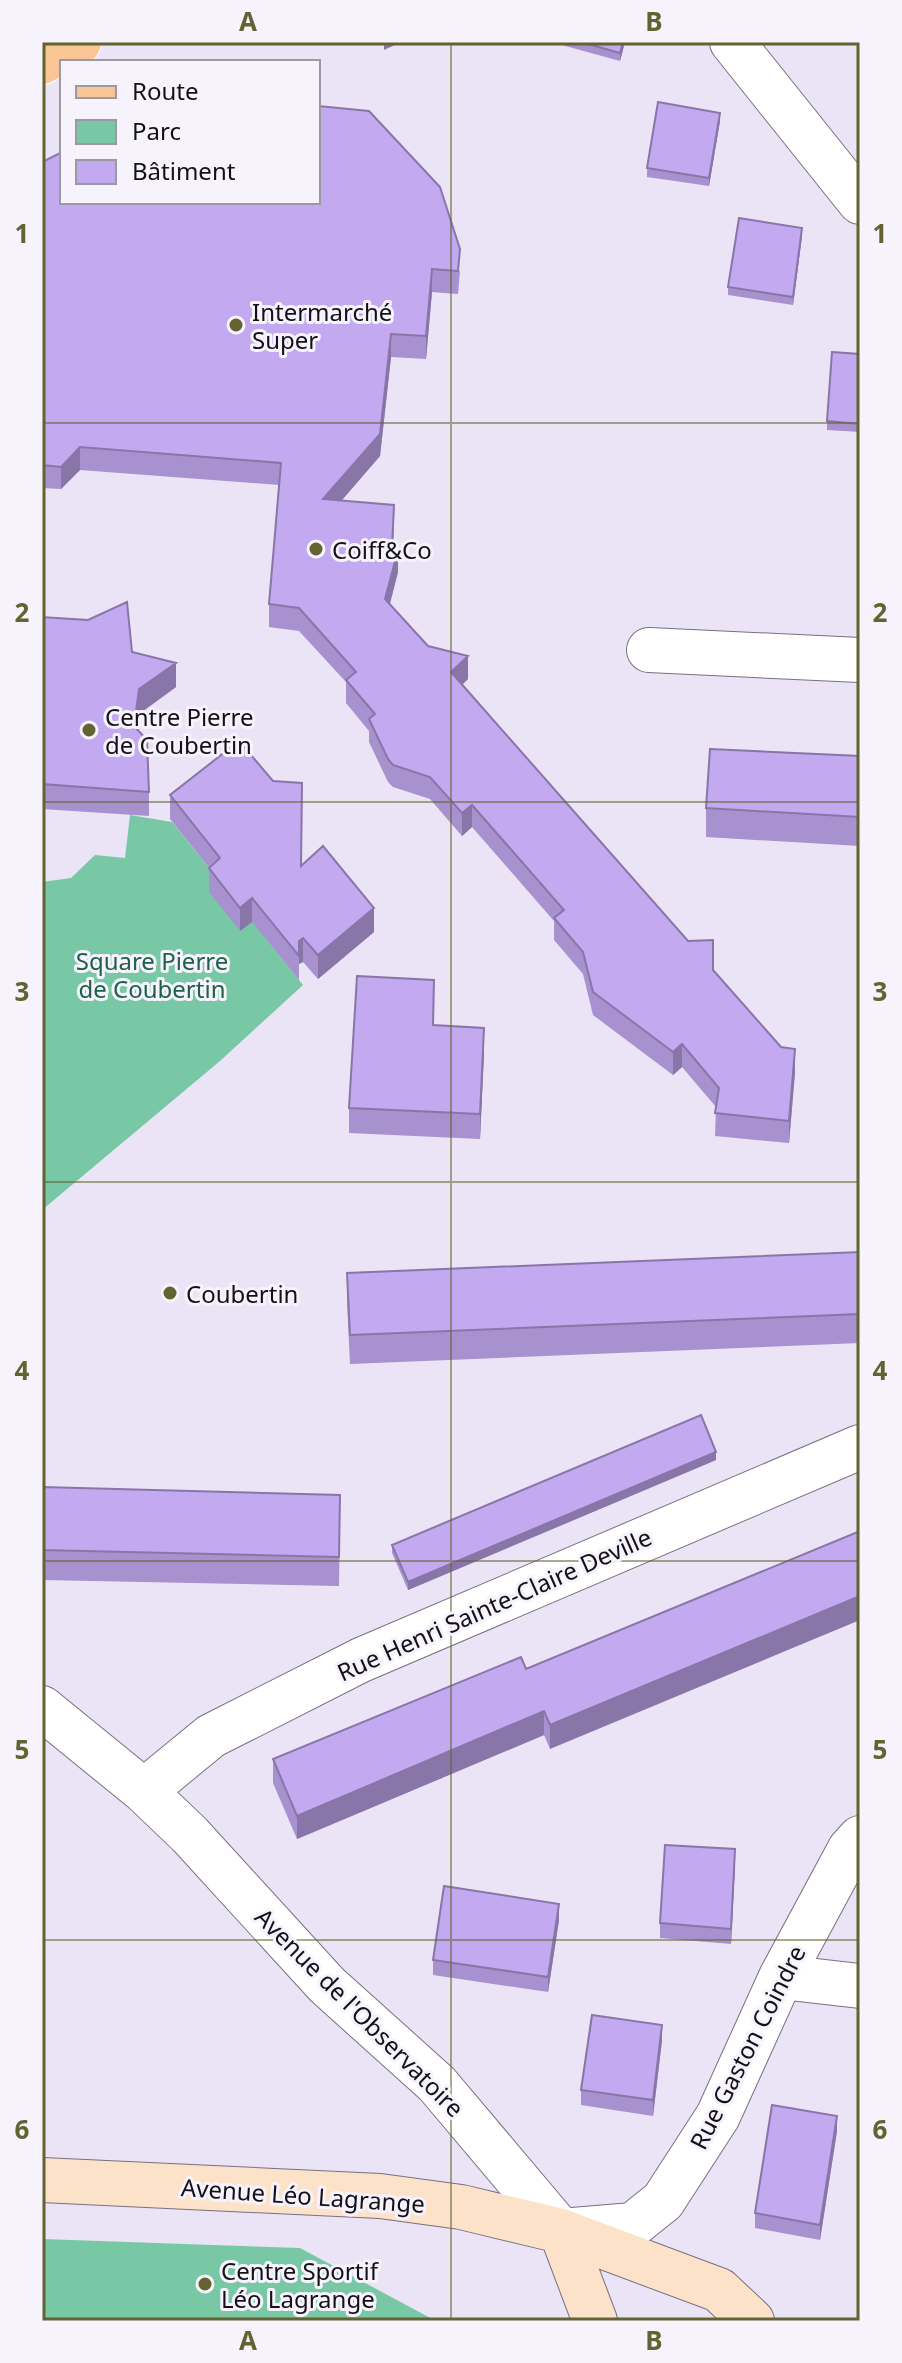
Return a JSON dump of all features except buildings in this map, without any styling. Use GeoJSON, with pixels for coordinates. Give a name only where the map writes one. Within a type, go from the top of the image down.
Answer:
{"type":"FeatureCollection","features":[{"type":"Feature","properties":{"kind":"main road"},"geometry":{"type":"LineString","coordinates":[[42,62],[79,42]]}},
{"type":"Feature","properties":{"kind":"main road","name":"Avenue Léo Lagrange"},"geometry":{"type":"LineString","coordinates":[[42,2180],[380,2196],[461,2207],[561,2231],[719,2290],[752,2321]]}},
{"type":"Feature","properties":{"kind":"main road"},"geometry":{"type":"LineString","coordinates":[[561,2231],[595,2321]]}},
{"type":"Feature","properties":{"kind":"street"},"geometry":{"type":"LineString","coordinates":[[732,42],[860,202]]}},
{"type":"Feature","properties":{"kind":"street"},"geometry":{"type":"LineString","coordinates":[[649,650],[860,660]]}},
{"type":"Feature","properties":{"kind":"street","name":"Rue Henri Sainte-Claire Deville"},"geometry":{"type":"LineString","coordinates":[[144,1791],[211,1736],[361,1660],[860,1447]]}},
{"type":"Feature","properties":{"kind":"street","name":"Avenue de l'Observatoire"},"geometry":{"type":"LineString","coordinates":[[42,1708],[144,1791],[190,1835],[327,1985],[437,2084],[561,2231]]}},
{"type":"Feature","properties":{"kind":"street","name":"Rue Gaston Coindre"},"geometry":{"type":"LineString","coordinates":[[561,2231],[633,2225],[663,2201],[718,2116],[781,1977],[850,1849],[860,1838]]}},
{"type":"Feature","properties":{"kind":"street"},"geometry":{"type":"LineString","coordinates":[[781,1977],[860,1986]]}},
{"type":"Feature","properties":{"kind":"green space","name":"Square Pierre de Coubertin"},"geometry":{"type":"Polygon","coordinates":[[[130,815],[172,822],[303,985],[220,1061],[42,1210],[42,882],[71,878],[95,855],[125,858],[130,815]]]}},
{"type":"Feature","properties":{"kind":"green space","name":"Centre Sportif Léo Lagrange"},"geometry":{"type":"Polygon","coordinates":[[[42,2239],[300,2248],[436,2321],[42,2321],[42,2239]]]}},
{"type":"Feature","properties":{"kind":"place","name":"Intermarché Super"},"geometry":{"type":"Point","coordinates":[236,325]}},
{"type":"Feature","properties":{"kind":"place","name":"Coiff&Co"},"geometry":{"type":"Point","coordinates":[316,549]}},
{"type":"Feature","properties":{"kind":"place","name":"Centre Pierre de Coubertin"},"geometry":{"type":"Point","coordinates":[89,730]}},
{"type":"Feature","properties":{"kind":"place","name":"Coubertin"},"geometry":{"type":"Point","coordinates":[170,1293]}},
{"type":"Feature","properties":{"kind":"place","name":"Centre Sportif Léo Lagrange"},"geometry":{"type":"Point","coordinates":[205,2284]}}]}
